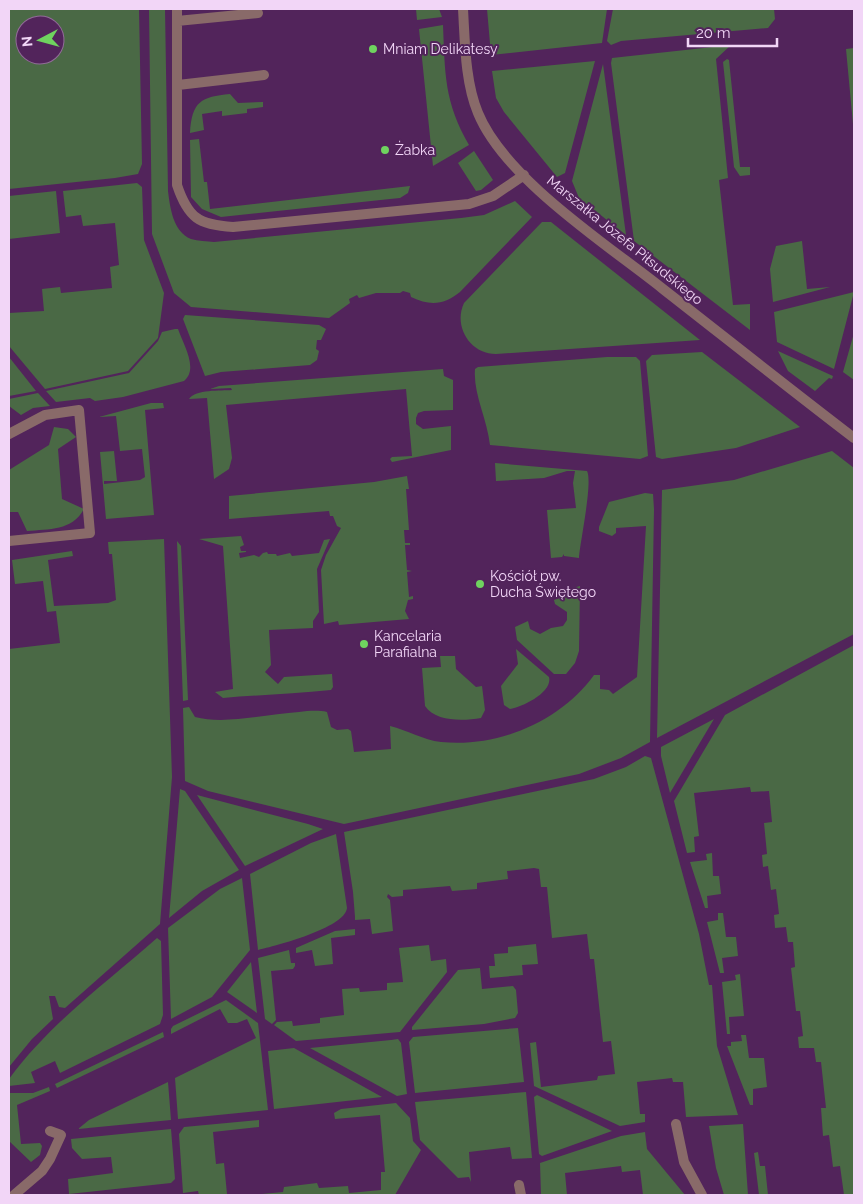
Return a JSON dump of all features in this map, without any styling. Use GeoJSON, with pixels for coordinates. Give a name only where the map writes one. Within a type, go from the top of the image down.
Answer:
{"type":"FeatureCollection","features":[{"type":"Feature","properties":{"kind":"street"},"geometry":{"type":"LineString","coordinates":[[177,9],[177,186],[184,205],[195,219],[212,226],[233,228],[469,204],[493,196],[524,175]]}},
{"type":"Feature","properties":{"kind":"street","name":"Marszałka Józefa Piłsudskiego"},"geometry":{"type":"LineString","coordinates":[[463,9],[470,78],[478,113],[492,138],[524,175],[559,208],[854,438]]}},
{"type":"Feature","properties":{"kind":"street"},"geometry":{"type":"LineString","coordinates":[[177,21],[258,13]]}},
{"type":"Feature","properties":{"kind":"street"},"geometry":{"type":"LineString","coordinates":[[178,85],[264,75]]}},
{"type":"Feature","properties":{"kind":"street"},"geometry":{"type":"LineString","coordinates":[[9,434],[45,415],[79,410],[90,533],[9,541]]}},
{"type":"Feature","properties":{"kind":"street"},"geometry":{"type":"LineString","coordinates":[[676,1124],[684,1162],[702,1195]]}},
{"type":"Feature","properties":{"kind":"street"},"geometry":{"type":"LineString","coordinates":[[14,1195],[42,1171],[50,1159],[61,1136],[50,1131]]}},
{"type":"Feature","properties":{"kind":"green space"},"geometry":{"type":"Polygon","coordinates":[[[9,9],[139,9],[142,164],[138,174],[9,189],[9,9]]]}},
{"type":"Feature","properties":{"kind":"green space"},"geometry":{"type":"Polygon","coordinates":[[[149,9],[165,9],[168,191],[171,211],[176,225],[185,236],[200,241],[214,242],[461,218],[484,215],[515,201],[532,217],[460,292],[442,302],[424,302],[411,297],[410,293],[403,291],[400,293],[376,293],[359,298],[357,295],[349,299],[350,303],[329,318],[191,307],[174,293],[152,234],[149,9]]]}},
{"type":"Feature","properties":{"kind":"green space"},"geometry":{"type":"Polygon","coordinates":[[[416,9],[439,9],[442,17],[417,20],[416,9]]]}},
{"type":"Feature","properties":{"kind":"green space"},"geometry":{"type":"Polygon","coordinates":[[[487,9],[607,9],[602,43],[491,55],[487,9]]]}},
{"type":"Feature","properties":{"kind":"green space"},"geometry":{"type":"Polygon","coordinates":[[[613,9],[774,9],[775,19],[768,28],[621,41],[611,45],[607,41],[613,9]]]}},
{"type":"Feature","properties":{"kind":"green space"},"geometry":{"type":"Polygon","coordinates":[[[443,25],[447,87],[450,101],[469,145],[433,166],[419,29],[443,25]]]}},
{"type":"Feature","properties":{"kind":"green space"},"geometry":{"type":"Polygon","coordinates":[[[731,45],[716,59],[728,178],[719,180],[733,305],[750,304],[750,330],[634,241],[611,63],[612,58],[731,45]]]}},
{"type":"Feature","properties":{"kind":"green space"},"geometry":{"type":"Polygon","coordinates":[[[854,48],[854,135],[846,49],[854,48]]]}},
{"type":"Feature","properties":{"kind":"green space"},"geometry":{"type":"Polygon","coordinates":[[[727,59],[729,60],[740,167],[750,167],[750,175],[740,176],[734,167],[723,62],[727,59]]]}},
{"type":"Feature","properties":{"kind":"green space"},"geometry":{"type":"Polygon","coordinates":[[[595,61],[565,173],[557,177],[504,112],[496,98],[492,71],[595,61]]]}},
{"type":"Feature","properties":{"kind":"green space"},"geometry":{"type":"Polygon","coordinates":[[[603,64],[626,235],[579,198],[572,181],[603,64]]]}},
{"type":"Feature","properties":{"kind":"green space"},"geometry":{"type":"Polygon","coordinates":[[[230,94],[238,103],[263,102],[263,107],[247,109],[247,113],[222,116],[222,111],[202,114],[204,130],[190,133],[193,114],[200,103],[205,99],[230,94]]]}},
{"type":"Feature","properties":{"kind":"green space"},"geometry":{"type":"Polygon","coordinates":[[[199,139],[204,182],[207,182],[210,209],[410,186],[408,193],[400,198],[221,217],[202,209],[191,197],[190,140],[199,139]]]}},
{"type":"Feature","properties":{"kind":"green space"},"geometry":{"type":"Polygon","coordinates":[[[474,151],[493,180],[481,190],[476,191],[458,163],[474,151]]]}},
{"type":"Feature","properties":{"kind":"green space"},"geometry":{"type":"Polygon","coordinates":[[[137,183],[142,187],[144,240],[164,293],[158,338],[128,371],[45,389],[9,346],[9,313],[44,311],[42,289],[60,287],[61,293],[112,288],[110,267],[119,265],[115,223],[83,226],[81,215],[66,217],[63,191],[137,183]]]}},
{"type":"Feature","properties":{"kind":"green space"},"geometry":{"type":"Polygon","coordinates":[[[56,191],[60,233],[9,239],[9,196],[56,191]]]}},
{"type":"Feature","properties":{"kind":"green space"},"geometry":{"type":"Polygon","coordinates":[[[542,222],[551,222],[700,340],[496,354],[478,349],[466,337],[462,329],[461,312],[464,303],[542,222]]]}},
{"type":"Feature","properties":{"kind":"green space"},"geometry":{"type":"Polygon","coordinates":[[[802,241],[807,289],[830,287],[773,302],[770,269],[776,246],[802,241]]]}},
{"type":"Feature","properties":{"kind":"green space"},"geometry":{"type":"Polygon","coordinates":[[[854,292],[834,369],[777,342],[774,312],[854,292]]]}},
{"type":"Feature","properties":{"kind":"green space"},"geometry":{"type":"Polygon","coordinates":[[[185,315],[319,325],[326,329],[321,340],[317,340],[316,349],[319,351],[317,360],[310,365],[221,372],[205,376],[183,319],[185,315]]]}},
{"type":"Feature","properties":{"kind":"green space"},"geometry":{"type":"Polygon","coordinates":[[[178,329],[190,363],[188,376],[184,381],[123,397],[95,401],[90,398],[56,402],[46,391],[129,373],[158,341],[162,332],[178,329]]]}},
{"type":"Feature","properties":{"kind":"green space"},"geometry":{"type":"Polygon","coordinates":[[[854,333],[854,380],[843,372],[854,333]]]}},
{"type":"Feature","properties":{"kind":"green space"},"geometry":{"type":"Polygon","coordinates":[[[778,351],[833,376],[832,379],[829,378],[815,391],[788,371],[778,351]]]}},
{"type":"Feature","properties":{"kind":"green space"},"geometry":{"type":"Polygon","coordinates":[[[702,352],[800,427],[736,448],[662,459],[656,457],[646,361],[652,355],[702,352]]]}},
{"type":"Feature","properties":{"kind":"green space"},"geometry":{"type":"Polygon","coordinates":[[[9,357],[36,391],[9,396],[9,357]]]}},
{"type":"Feature","properties":{"kind":"green space"},"geometry":{"type":"Polygon","coordinates":[[[607,357],[636,357],[640,361],[648,456],[640,459],[490,445],[476,388],[475,369],[478,367],[607,357]]]}},
{"type":"Feature","properties":{"kind":"green space"},"geometry":{"type":"Polygon","coordinates":[[[443,369],[444,376],[453,380],[453,410],[418,413],[416,424],[423,429],[451,426],[451,450],[392,462],[390,459],[392,457],[412,456],[406,389],[226,405],[232,458],[229,469],[214,479],[207,398],[189,399],[203,392],[232,390],[231,388],[210,389],[219,386],[443,369]]]}},
{"type":"Feature","properties":{"kind":"green space"},"geometry":{"type":"Polygon","coordinates":[[[38,393],[50,406],[33,408],[21,415],[9,406],[9,399],[38,393]]]}},
{"type":"Feature","properties":{"kind":"green space"},"geometry":{"type":"Polygon","coordinates":[[[151,403],[163,403],[164,408],[145,410],[154,515],[106,519],[100,452],[114,451],[117,481],[104,481],[104,484],[140,480],[145,477],[142,449],[120,451],[116,416],[99,417],[151,403]]]}},
{"type":"Feature","properties":{"kind":"green space"},"geometry":{"type":"Polygon","coordinates":[[[54,427],[68,429],[76,437],[58,449],[62,499],[84,509],[73,521],[59,528],[27,531],[18,512],[9,512],[9,470],[49,445],[54,427]]]}},
{"type":"Feature","properties":{"kind":"green space"},"geometry":{"type":"Polygon","coordinates":[[[832,451],[854,468],[854,634],[657,738],[662,490],[734,480],[832,451]]]}},
{"type":"Feature","properties":{"kind":"green space"},"geometry":{"type":"Polygon","coordinates":[[[495,463],[587,471],[587,499],[579,558],[564,556],[564,554],[562,557],[551,558],[547,510],[576,508],[573,483],[575,471],[567,471],[544,478],[496,481],[495,463]]]}},
{"type":"Feature","properties":{"kind":"green space"},"geometry":{"type":"Polygon","coordinates":[[[407,476],[409,489],[406,489],[409,530],[404,530],[405,543],[410,543],[410,545],[405,545],[407,570],[412,571],[407,572],[409,597],[413,596],[413,599],[408,600],[405,611],[409,619],[339,625],[338,621],[324,624],[321,570],[326,555],[341,528],[337,526],[329,511],[229,519],[229,496],[374,482],[407,476]]]}},
{"type":"Feature","properties":{"kind":"green space"},"geometry":{"type":"Polygon","coordinates":[[[645,493],[653,494],[654,509],[650,742],[621,758],[579,774],[344,824],[208,791],[185,781],[183,708],[189,707],[195,717],[219,720],[309,711],[327,712],[331,727],[337,730],[348,729],[351,731],[354,752],[391,749],[390,726],[441,742],[463,743],[506,736],[546,718],[564,706],[594,675],[600,675],[600,689],[609,690],[613,694],[637,677],[646,526],[616,528],[616,533],[612,536],[599,531],[599,527],[609,502],[645,493]]]}},
{"type":"Feature","properties":{"kind":"green space"},"geometry":{"type":"Polygon","coordinates":[[[241,536],[244,545],[240,547],[241,551],[246,552],[239,553],[240,558],[254,555],[259,557],[267,552],[277,556],[290,553],[292,556],[319,553],[324,540],[330,539],[317,569],[319,612],[313,621],[313,628],[269,630],[271,665],[265,672],[278,684],[284,677],[332,674],[333,687],[331,690],[223,698],[215,692],[233,689],[223,546],[199,539],[241,536]]]}},
{"type":"Feature","properties":{"kind":"green space"},"geometry":{"type":"Polygon","coordinates":[[[164,539],[172,777],[160,924],[65,1008],[59,1007],[55,996],[49,996],[53,1019],[32,1039],[9,1067],[9,649],[60,643],[56,611],[47,612],[43,581],[15,584],[12,560],[72,551],[73,556],[48,560],[54,606],[108,603],[116,600],[112,554],[109,554],[108,542],[164,539]]]}},
{"type":"Feature","properties":{"kind":"green space"},"geometry":{"type":"Polygon","coordinates":[[[177,541],[181,546],[188,700],[183,701],[177,541]]]}},
{"type":"Feature","properties":{"kind":"green space"},"geometry":{"type":"Polygon","coordinates":[[[580,586],[579,651],[575,663],[566,674],[554,674],[517,640],[515,627],[528,621],[530,629],[540,634],[551,628],[563,626],[567,620],[567,612],[555,604],[554,600],[565,596],[569,589],[580,586]]]}},
{"type":"Feature","properties":{"kind":"green space"},"geometry":{"type":"Polygon","coordinates":[[[854,645],[854,1195],[844,1195],[840,1166],[833,1167],[829,1135],[823,1136],[821,1108],[826,1108],[821,1062],[816,1062],[814,1048],[799,1048],[798,1037],[803,1036],[800,1011],[796,1011],[791,968],[795,967],[793,942],[788,942],[786,927],[775,928],[774,915],[779,914],[776,889],[771,890],[768,866],[763,867],[762,855],[767,854],[764,823],[772,822],[769,791],[751,792],[750,787],[694,793],[699,836],[694,837],[695,852],[687,853],[674,801],[725,715],[854,645]]]}},
{"type":"Feature","properties":{"kind":"green space"},"geometry":{"type":"Polygon","coordinates":[[[516,649],[549,677],[549,683],[536,698],[510,709],[504,705],[501,686],[518,664],[516,649]]]}},
{"type":"Feature","properties":{"kind":"green space"},"geometry":{"type":"Polygon","coordinates":[[[440,656],[455,656],[456,669],[476,687],[482,686],[485,710],[481,718],[458,720],[443,718],[425,706],[422,668],[441,667],[440,656]]]}},
{"type":"Feature","properties":{"kind":"green space"},"geometry":{"type":"Polygon","coordinates":[[[714,719],[670,793],[661,756],[661,747],[714,719]]]}},
{"type":"Feature","properties":{"kind":"green space"},"geometry":{"type":"Polygon","coordinates":[[[645,756],[651,758],[699,934],[709,985],[712,985],[717,1046],[738,1115],[686,1117],[683,1082],[673,1082],[672,1078],[637,1082],[640,1114],[645,1114],[645,1122],[620,1126],[534,1086],[530,1043],[536,1042],[541,1087],[597,1080],[598,1076],[615,1074],[611,1041],[603,1042],[594,959],[590,959],[587,934],[552,938],[547,887],[541,887],[539,869],[507,871],[508,879],[477,883],[477,889],[452,891],[450,886],[403,890],[403,896],[392,897],[388,894],[393,931],[372,934],[370,919],[355,920],[344,832],[594,779],[626,767],[645,756]]]}},
{"type":"Feature","properties":{"kind":"green space"},"geometry":{"type":"Polygon","coordinates":[[[180,789],[185,791],[239,870],[202,891],[169,918],[180,789]]]}},
{"type":"Feature","properties":{"kind":"green space"},"geometry":{"type":"Polygon","coordinates":[[[197,795],[308,824],[323,829],[245,866],[197,795]]]}},
{"type":"Feature","properties":{"kind":"green space"},"geometry":{"type":"Polygon","coordinates":[[[336,834],[347,908],[343,915],[335,922],[308,935],[258,950],[250,874],[311,843],[336,834]]]}},
{"type":"Feature","properties":{"kind":"green space"},"geometry":{"type":"Polygon","coordinates":[[[712,853],[713,876],[719,876],[721,894],[707,896],[708,908],[705,908],[690,862],[707,860],[706,854],[712,853]]]}},
{"type":"Feature","properties":{"kind":"green space"},"geometry":{"type":"Polygon","coordinates":[[[242,878],[250,950],[212,997],[171,1019],[168,928],[220,889],[242,878]]]}},
{"type":"Feature","properties":{"kind":"green space"},"geometry":{"type":"Polygon","coordinates":[[[718,913],[723,913],[726,937],[736,937],[738,956],[722,958],[724,973],[720,973],[707,922],[718,920],[718,913]]]}},
{"type":"Feature","properties":{"kind":"green space"},"geometry":{"type":"Polygon","coordinates":[[[355,929],[355,935],[331,938],[333,964],[315,966],[312,950],[296,953],[296,948],[335,931],[355,929]]]}},
{"type":"Feature","properties":{"kind":"green space"},"geometry":{"type":"Polygon","coordinates":[[[157,938],[161,941],[163,1015],[160,1024],[60,1073],[55,1061],[31,1072],[35,1083],[9,1086],[9,1079],[60,1022],[157,938]]]}},
{"type":"Feature","properties":{"kind":"green space"},"geometry":{"type":"Polygon","coordinates":[[[536,944],[538,964],[522,965],[523,975],[490,978],[489,966],[495,966],[494,954],[508,953],[508,947],[536,944]]]}},
{"type":"Feature","properties":{"kind":"green space"},"geometry":{"type":"Polygon","coordinates":[[[429,945],[431,961],[446,959],[447,972],[400,1032],[296,1041],[274,1025],[277,1022],[292,1021],[293,1026],[320,1023],[320,1018],[344,1015],[342,989],[359,988],[360,992],[387,990],[387,983],[403,982],[399,948],[429,945]]]}},
{"type":"Feature","properties":{"kind":"green space"},"geometry":{"type":"Polygon","coordinates":[[[289,950],[291,963],[295,963],[293,969],[271,971],[276,1020],[272,1024],[265,1019],[258,958],[289,950]]]}},
{"type":"Feature","properties":{"kind":"green space"},"geometry":{"type":"Polygon","coordinates":[[[251,962],[257,1013],[227,992],[251,962]]]}},
{"type":"Feature","properties":{"kind":"green space"},"geometry":{"type":"Polygon","coordinates":[[[480,968],[482,989],[513,986],[516,990],[518,1013],[515,1018],[484,1024],[412,1030],[412,1027],[458,970],[480,968]]]}},
{"type":"Feature","properties":{"kind":"green space"},"geometry":{"type":"Polygon","coordinates":[[[740,974],[744,1016],[729,1017],[730,1034],[727,1034],[722,982],[736,980],[735,975],[740,974]]]}},
{"type":"Feature","properties":{"kind":"green space"},"geometry":{"type":"Polygon","coordinates":[[[226,1000],[258,1023],[268,1110],[178,1119],[175,1078],[256,1038],[247,1019],[237,1023],[228,1023],[220,1009],[171,1034],[173,1026],[226,1000]]]}},
{"type":"Feature","properties":{"kind":"green space"},"geometry":{"type":"Polygon","coordinates":[[[518,1028],[524,1082],[415,1093],[409,1042],[413,1037],[518,1028]]]}},
{"type":"Feature","properties":{"kind":"green space"},"geometry":{"type":"Polygon","coordinates":[[[163,1032],[164,1037],[57,1088],[55,1084],[163,1032]]]}},
{"type":"Feature","properties":{"kind":"green space"},"geometry":{"type":"Polygon","coordinates":[[[741,1035],[746,1035],[749,1058],[764,1058],[767,1087],[753,1089],[753,1105],[750,1105],[727,1046],[731,1046],[731,1042],[742,1041],[741,1035]]]}},
{"type":"Feature","properties":{"kind":"green space"},"geometry":{"type":"Polygon","coordinates":[[[398,1039],[401,1043],[407,1094],[397,1096],[310,1048],[398,1039]]]}},
{"type":"Feature","properties":{"kind":"green space"},"geometry":{"type":"Polygon","coordinates":[[[294,1048],[382,1097],[274,1109],[268,1051],[294,1048]]]}},
{"type":"Feature","properties":{"kind":"green space"},"geometry":{"type":"Polygon","coordinates":[[[168,1082],[171,1120],[78,1129],[89,1120],[168,1082]]]}},
{"type":"Feature","properties":{"kind":"green space"},"geometry":{"type":"Polygon","coordinates":[[[49,1087],[50,1091],[17,1105],[21,1144],[40,1143],[42,1146],[40,1155],[31,1162],[9,1141],[9,1093],[33,1093],[49,1087]]]}},
{"type":"Feature","properties":{"kind":"green space"},"geometry":{"type":"Polygon","coordinates":[[[526,1092],[532,1158],[512,1159],[510,1147],[469,1152],[471,1182],[469,1177],[458,1178],[420,1140],[415,1102],[526,1092]]]}},
{"type":"Feature","properties":{"kind":"green space"},"geometry":{"type":"Polygon","coordinates":[[[537,1095],[612,1131],[542,1156],[539,1154],[534,1097],[537,1095]]]}},
{"type":"Feature","properties":{"kind":"green space"},"geometry":{"type":"Polygon","coordinates":[[[396,1103],[410,1118],[413,1141],[421,1150],[395,1195],[252,1195],[283,1192],[284,1187],[317,1183],[319,1188],[348,1186],[349,1193],[381,1190],[381,1172],[385,1172],[380,1115],[335,1119],[334,1113],[341,1109],[396,1103]]]}},
{"type":"Feature","properties":{"kind":"green space"},"geometry":{"type":"Polygon","coordinates":[[[259,1120],[259,1127],[213,1132],[216,1164],[224,1163],[227,1194],[199,1195],[198,1191],[183,1193],[179,1134],[184,1127],[259,1120]]]}},
{"type":"Feature","properties":{"kind":"green space"},"geometry":{"type":"Polygon","coordinates":[[[743,1124],[748,1195],[724,1195],[716,1168],[709,1126],[743,1124]]]}},
{"type":"Feature","properties":{"kind":"green space"},"geometry":{"type":"Polygon","coordinates":[[[171,1129],[175,1179],[171,1183],[69,1194],[68,1179],[113,1173],[111,1157],[82,1159],[72,1148],[71,1139],[171,1129]]]}},
{"type":"Feature","properties":{"kind":"green space"},"geometry":{"type":"Polygon","coordinates":[[[645,1132],[647,1149],[685,1195],[643,1195],[640,1170],[622,1172],[621,1166],[565,1173],[567,1195],[541,1195],[540,1163],[621,1136],[645,1132]]]}},
{"type":"Feature","properties":{"kind":"green space"},"geometry":{"type":"Polygon","coordinates":[[[758,1152],[760,1166],[765,1166],[768,1195],[759,1195],[754,1153],[758,1152]]]}},
{"type":"Feature","properties":{"kind":"place","name":"Mniam Delikatesy"},"geometry":{"type":"Point","coordinates":[373,49]}},
{"type":"Feature","properties":{"kind":"place","name":"Żabka"},"geometry":{"type":"Point","coordinates":[385,150]}},
{"type":"Feature","properties":{"kind":"place","name":"Kościół pw. Ducha Świętego"},"geometry":{"type":"Point","coordinates":[480,584]}},
{"type":"Feature","properties":{"kind":"place","name":"Kancelaria Parafialna"},"geometry":{"type":"Point","coordinates":[364,644]}}]}
